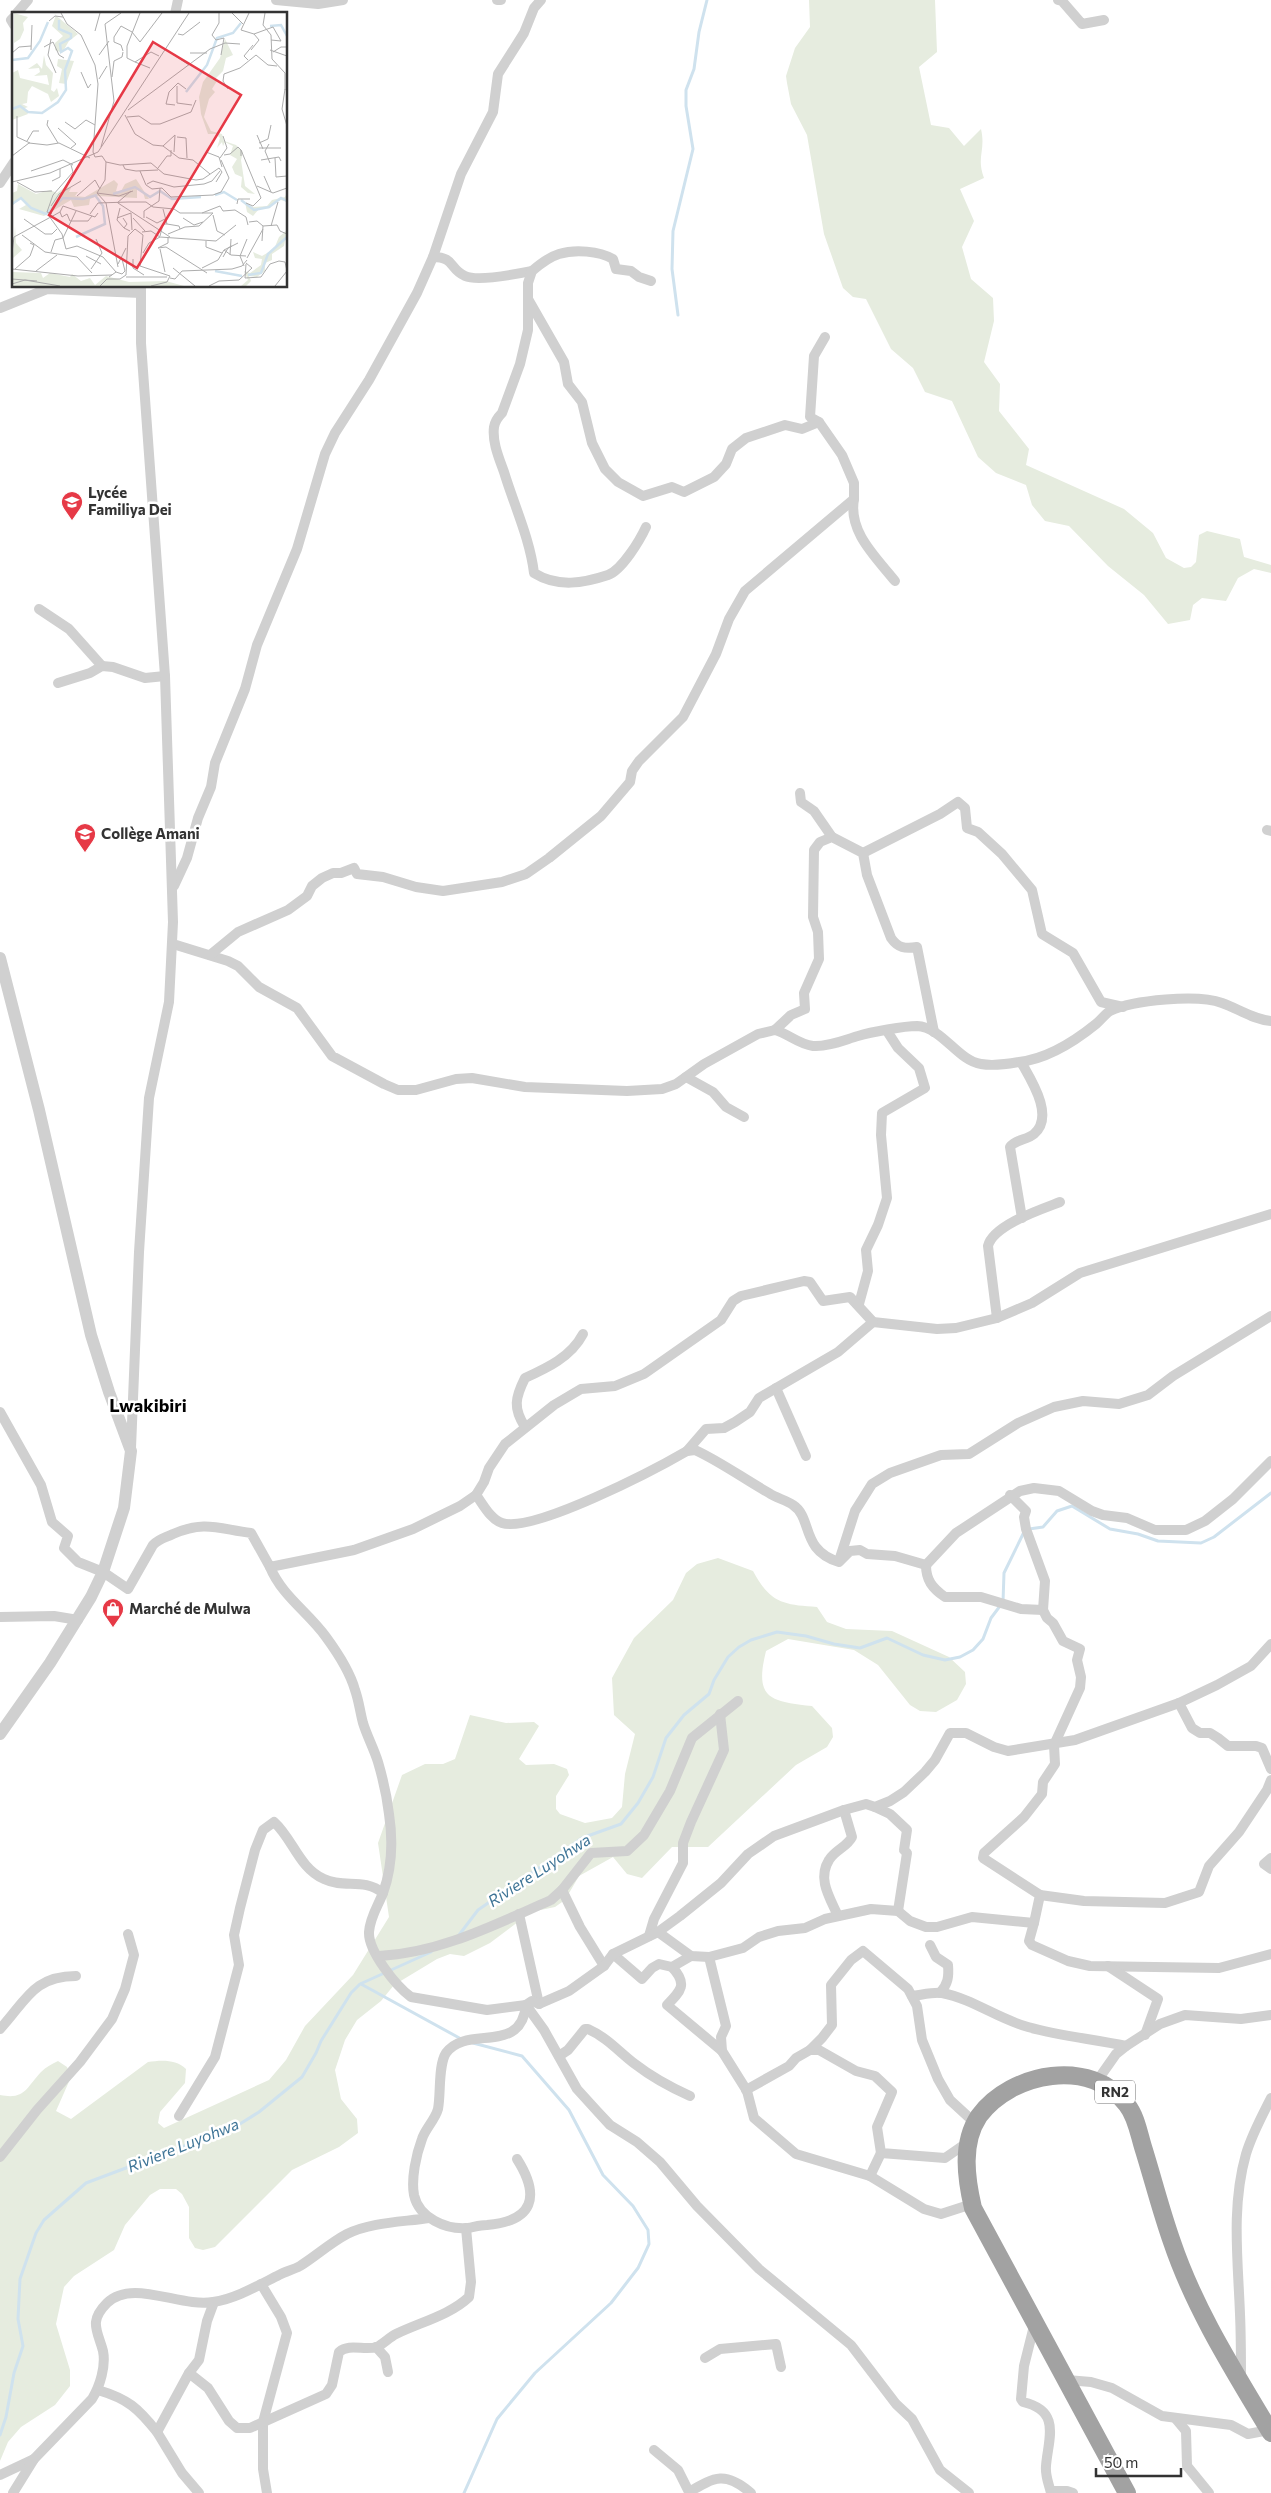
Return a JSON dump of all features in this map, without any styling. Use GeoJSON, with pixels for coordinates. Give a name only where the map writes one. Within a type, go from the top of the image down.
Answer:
{"type":"FeatureCollection","features":[{"type":"Feature","properties":{"kind":"highway","name":"RN2"},"geometry":{"type":"LineString","coordinates":[[1127,2493],[972,2204],[966,2178],[968,2142],[975,2123],[986,2108],[1002,2094],[1028,2081],[1052,2076],[1078,2076],[1097,2081],[1113,2090],[1128,2106],[1183,2272],[1209,2326],[1270,2432]]}},
{"type":"Feature","properties":{"kind":"street"},"geometry":{"type":"LineString","coordinates":[[18,12],[28,0]]}},
{"type":"Feature","properties":{"kind":"street"},"geometry":{"type":"LineString","coordinates":[[276,0],[318,4],[343,0]]}},
{"type":"Feature","properties":{"kind":"street"},"geometry":{"type":"LineString","coordinates":[[497,0],[502,0]]}},
{"type":"Feature","properties":{"kind":"street"},"geometry":{"type":"LineString","coordinates":[[1058,0],[1062,1],[1082,24],[1104,20]]}},
{"type":"Feature","properties":{"kind":"street"},"geometry":{"type":"LineString","coordinates":[[172,891],[187,858],[198,818],[211,787],[215,763],[245,689],[257,645],[297,548],[325,454],[334,433],[393,338],[433,257],[461,174],[493,112],[498,74],[524,33],[535,3]]}},
{"type":"Feature","properties":{"kind":"street"},"geometry":{"type":"LineString","coordinates":[[0,183],[12,165]]}},
{"type":"Feature","properties":{"kind":"street"},"geometry":{"type":"LineString","coordinates":[[433,257],[443,257],[450,260],[459,273],[471,278],[502,277],[532,271],[558,254],[592,252],[604,254],[613,259],[616,269],[631,271],[639,277],[651,281]]}},
{"type":"Feature","properties":{"kind":"street"},"geometry":{"type":"LineString","coordinates":[[532,271],[528,283],[528,330],[520,364],[502,413],[497,418],[494,437],[534,573],[542,578],[560,583],[586,582],[608,575],[630,554],[646,527]]}},
{"type":"Feature","properties":{"kind":"street"},"geometry":{"type":"LineString","coordinates":[[0,308],[47,289],[141,290],[141,343],[165,676],[172,891],[169,1002],[150,1098],[139,1252],[131,1451],[124,1508],[103,1572],[78,1620],[0,1734]]}},
{"type":"Feature","properties":{"kind":"street"},"geometry":{"type":"LineString","coordinates":[[528,298],[564,362],[568,384],[582,402],[586,422],[598,457],[612,476],[644,496],[672,487],[684,492],[714,476],[726,464],[732,449],[746,438],[784,424],[802,429],[819,422]]}},
{"type":"Feature","properties":{"kind":"street"},"geometry":{"type":"LineString","coordinates":[[825,337],[814,356],[810,417],[819,422],[842,455],[854,483],[852,511],[860,536],[895,581]]}},
{"type":"Feature","properties":{"kind":"street"},"geometry":{"type":"LineString","coordinates":[[210,955],[238,932],[288,910],[307,896],[312,886],[322,878],[333,873],[342,873],[350,868],[354,868],[357,874],[383,877],[416,887],[443,891],[502,882],[526,874],[549,858],[601,816],[630,782],[632,771],[640,761],[683,717],[716,654],[729,618],[745,591],[854,499]]}},
{"type":"Feature","properties":{"kind":"street"},"geometry":{"type":"LineString","coordinates":[[39,609],[69,629],[102,666]]}},
{"type":"Feature","properties":{"kind":"street"},"geometry":{"type":"LineString","coordinates":[[58,683],[90,673],[102,666],[114,667],[145,678],[165,676]]}},
{"type":"Feature","properties":{"kind":"street"},"geometry":{"type":"LineString","coordinates":[[800,793],[801,802],[814,812],[832,837],[863,853]]}},
{"type":"Feature","properties":{"kind":"street"},"geometry":{"type":"LineString","coordinates":[[863,853],[940,814],[958,802],[965,808],[967,828],[978,832],[1002,854],[1032,890],[1042,934],[1073,953],[1101,1002],[1124,1007]]}},
{"type":"Feature","properties":{"kind":"street"},"geometry":{"type":"LineString","coordinates":[[172,944],[210,955],[238,966],[259,986],[297,1008],[332,1056],[398,1090],[416,1090],[456,1079],[472,1078],[525,1087],[662,1089],[676,1084],[719,1055],[758,1034],[775,1030],[791,1015],[805,1010],[804,993],[819,959],[818,932],[813,917],[814,850],[820,842],[832,837]]}},
{"type":"Feature","properties":{"kind":"street"},"geometry":{"type":"LineString","coordinates":[[863,853],[867,875],[891,938],[896,945],[907,948],[916,947],[934,1032]]}},
{"type":"Feature","properties":{"kind":"street"},"geometry":{"type":"LineString","coordinates":[[0,958],[37,1101],[91,1335],[108,1392],[131,1451]]}},
{"type":"Feature","properties":{"kind":"street"},"geometry":{"type":"LineString","coordinates":[[775,1030],[796,1042],[814,1046],[918,1026],[934,1032],[961,1053],[980,1064],[1021,1062],[1034,1059],[1052,1052],[1096,1024],[1109,1012],[1124,1007],[1182,998],[1205,998],[1222,1003],[1243,1014],[1271,1021]]}},
{"type":"Feature","properties":{"kind":"street"},"geometry":{"type":"LineString","coordinates":[[859,1304],[868,1271],[866,1250],[878,1225],[887,1198],[881,1134],[882,1114],[924,1088],[919,1068],[898,1048],[887,1031]]}},
{"type":"Feature","properties":{"kind":"street"},"geometry":{"type":"LineString","coordinates":[[1021,1062],[1032,1081],[1042,1111],[1039,1129],[1032,1136],[1010,1147],[1015,1164],[1022,1218]]}},
{"type":"Feature","properties":{"kind":"street"},"geometry":{"type":"LineString","coordinates":[[686,1077],[712,1092],[726,1107],[744,1117]]}},
{"type":"Feature","properties":{"kind":"street"},"geometry":{"type":"LineString","coordinates":[[997,1318],[988,1246],[995,1234],[1022,1218],[1060,1202]]}},
{"type":"Feature","properties":{"kind":"street"},"geometry":{"type":"LineString","coordinates":[[270,1567],[354,1550],[400,1535],[440,1517],[476,1495],[496,1456],[505,1444],[554,1405],[581,1389],[615,1386],[644,1374],[721,1320],[733,1301],[741,1296],[804,1280],[810,1282],[823,1301],[850,1297],[859,1304],[865,1316],[873,1322],[937,1329],[956,1328],[997,1318],[1032,1303],[1080,1273],[1271,1214]]}},
{"type":"Feature","properties":{"kind":"street"},"geometry":{"type":"LineString","coordinates":[[839,1562],[855,1511],[872,1484],[890,1473],[941,1454],[969,1454],[1018,1423],[1054,1407],[1083,1402],[1119,1404],[1148,1395],[1173,1376],[1271,1316]]}},
{"type":"Feature","properties":{"kind":"street"},"geometry":{"type":"LineString","coordinates":[[687,1452],[706,1429],[724,1428],[750,1412],[759,1398],[838,1352],[873,1322]]}},
{"type":"Feature","properties":{"kind":"street"},"geometry":{"type":"LineString","coordinates":[[525,1427],[517,1414],[517,1394],[525,1378],[545,1369],[576,1348],[582,1334]]}},
{"type":"Feature","properties":{"kind":"street"},"geometry":{"type":"LineString","coordinates":[[776,1388],[806,1456]]}},
{"type":"Feature","properties":{"kind":"street"},"geometry":{"type":"LineString","coordinates":[[0,1412],[41,1485],[52,1522],[68,1536],[64,1548],[78,1562],[103,1572],[128,1589],[158,1539],[182,1529],[204,1525],[251,1533],[283,1591],[316,1623],[328,1639],[355,1689],[364,1724],[378,1762],[389,1814],[392,1844],[389,1871],[383,1892],[374,1911],[369,1934],[391,1978],[411,1997],[487,2010],[526,2005],[532,2001],[539,2004],[570,1991],[604,1966],[613,1954],[653,1934],[694,1906],[760,1844],[796,1827],[866,1804],[890,1814],[907,1830],[904,1850],[907,1853],[898,1911]]}},
{"type":"Feature","properties":{"kind":"street"},"geometry":{"type":"LineString","coordinates":[[476,1495],[492,1516],[502,1523],[526,1522],[554,1514],[643,1476],[687,1452],[695,1450],[770,1494],[792,1504],[798,1510],[809,1536],[819,1551],[827,1558],[839,1562]]}},
{"type":"Feature","properties":{"kind":"street"},"geometry":{"type":"LineString","coordinates":[[1043,1610],[1021,1609],[981,1597],[945,1597],[930,1584],[926,1575],[926,1565],[956,1533],[993,1510],[1010,1495],[1034,1488],[1059,1490],[1098,1513],[1127,1518],[1155,1530],[1186,1530],[1205,1521],[1233,1499],[1271,1461]]}},
{"type":"Feature","properties":{"kind":"street"},"geometry":{"type":"LineString","coordinates":[[1010,1495],[1026,1511],[1024,1517],[1026,1529],[1044,1581],[1043,1610],[1063,1641],[1080,1650],[1077,1660],[1081,1677],[1080,1688],[1054,1745],[1055,1764],[1043,1782],[1042,1794],[1024,1817],[984,1853],[983,1858],[1040,1896],[1084,1901],[1165,1904],[1199,1892],[1209,1866],[1239,1832],[1267,1790],[1271,1780]]}},
{"type":"Feature","properties":{"kind":"street"},"geometry":{"type":"LineString","coordinates":[[839,1562],[850,1551],[860,1550],[867,1554],[895,1556],[926,1565]]}},
{"type":"Feature","properties":{"kind":"street"},"geometry":{"type":"LineString","coordinates":[[0,1617],[54,1616],[78,1620]]}},
{"type":"Feature","properties":{"kind":"street"},"geometry":{"type":"LineString","coordinates":[[875,1807],[890,1801],[914,1783],[935,1760],[950,1733],[966,1733],[994,1747],[1008,1751],[1054,1745],[1106,1730],[1179,1703],[1233,1677],[1251,1666],[1271,1644]]}},
{"type":"Feature","properties":{"kind":"street"},"geometry":{"type":"LineString","coordinates":[[379,1956],[401,1955],[455,1942],[551,1900],[562,1890],[591,1853],[627,1851],[644,1835],[670,1791],[692,1738],[738,1701]]}},
{"type":"Feature","properties":{"kind":"street"},"geometry":{"type":"LineString","coordinates":[[1179,1703],[1192,1728],[1200,1733],[1210,1734],[1228,1746],[1256,1746],[1262,1748],[1271,1769]]}},
{"type":"Feature","properties":{"kind":"street"},"geometry":{"type":"LineString","coordinates":[[653,1934],[654,1918],[682,1863],[683,1843],[691,1822],[724,1750],[720,1714]]}},
{"type":"Feature","properties":{"kind":"street"},"geometry":{"type":"LineString","coordinates":[[0,1722],[13,1716]]}},
{"type":"Feature","properties":{"kind":"street"},"geometry":{"type":"LineString","coordinates":[[838,1916],[824,1882],[829,1860],[849,1843],[852,1837],[844,1810]]}},
{"type":"Feature","properties":{"kind":"street"},"geometry":{"type":"LineString","coordinates":[[179,2116],[215,2057],[239,1965],[234,1935],[255,1850],[263,1830],[274,1822],[282,1829],[308,1869],[325,1880],[372,1884],[383,1892]]}},
{"type":"Feature","properties":{"kind":"street"},"geometry":{"type":"LineString","coordinates":[[1271,1858],[1264,1864],[1271,1869]]}},
{"type":"Feature","properties":{"kind":"street"},"geometry":{"type":"LineString","coordinates":[[562,1890],[580,1927],[604,1966]]}},
{"type":"Feature","properties":{"kind":"street"},"geometry":{"type":"LineString","coordinates":[[1040,1896],[1029,1941],[1032,1945],[1068,1961],[1090,1966],[1219,1968],[1271,1954]]}},
{"type":"Feature","properties":{"kind":"street"},"geometry":{"type":"LineString","coordinates":[[653,1934],[691,1956],[709,1957],[743,1948],[759,1937],[778,1930],[805,1928],[838,1916],[871,1909],[898,1911],[910,1921],[926,1927],[937,1927],[972,1917],[1034,1923]]}},
{"type":"Feature","properties":{"kind":"street"},"geometry":{"type":"LineString","coordinates":[[519,1914],[539,2004]]}},
{"type":"Feature","properties":{"kind":"street"},"geometry":{"type":"LineString","coordinates":[[0,2157],[37,2110],[80,2062],[112,2019],[125,1988],[134,1955],[128,1934]]}},
{"type":"Feature","properties":{"kind":"street"},"geometry":{"type":"LineString","coordinates":[[930,1945],[936,1957],[948,1965],[949,1977],[946,1986],[940,1993]]}},
{"type":"Feature","properties":{"kind":"street"},"geometry":{"type":"LineString","coordinates":[[746,2090],[789,2066],[796,2058],[810,2050],[832,2025],[831,1985],[851,1960],[864,1951],[908,1989],[919,2011],[922,2040],[938,2079],[950,2100],[975,2123]]}},
{"type":"Feature","properties":{"kind":"street"},"geometry":{"type":"LineString","coordinates":[[613,1954],[642,1979],[652,1968],[660,1964],[672,1967],[680,1975],[682,1984],[679,1993],[667,2006],[722,2051],[746,2090],[754,2118],[796,2154],[870,2176],[924,2209],[941,2214],[972,2204]]}},
{"type":"Feature","properties":{"kind":"street"},"geometry":{"type":"LineString","coordinates":[[672,1967],[691,1956]]}},
{"type":"Feature","properties":{"kind":"street"},"geometry":{"type":"LineString","coordinates":[[709,1957],[726,2026],[721,2037],[722,2051]]}},
{"type":"Feature","properties":{"kind":"street"},"geometry":{"type":"LineString","coordinates":[[1107,1965],[1158,1999],[1145,2034]]}},
{"type":"Feature","properties":{"kind":"street"},"geometry":{"type":"LineString","coordinates":[[0,2029],[27,1997],[47,1980],[76,1976]]}},
{"type":"Feature","properties":{"kind":"street"},"geometry":{"type":"LineString","coordinates":[[912,1996],[940,1993],[966,2001],[1006,2021],[1087,2040],[1126,2046]]}},
{"type":"Feature","properties":{"kind":"street"},"geometry":{"type":"LineString","coordinates":[[526,2005],[559,2056],[577,2089],[610,2125],[637,2142],[660,2162],[697,2206],[759,2269],[851,2345],[896,2404],[912,2419],[940,2470],[969,2493]]}},
{"type":"Feature","properties":{"kind":"street"},"geometry":{"type":"LineString","coordinates":[[517,2159],[528,2176],[531,2198],[527,2210],[516,2218],[502,2223],[466,2228],[443,2224],[429,2218],[418,2207],[413,2179],[422,2139],[437,2111],[446,2054],[466,2041],[503,2036],[516,2029],[525,2018],[526,2005]]}},
{"type":"Feature","properties":{"kind":"street"},"geometry":{"type":"LineString","coordinates":[[1097,2081],[1116,2054],[1160,2024],[1185,2015],[1241,2019],[1271,2015]]}},
{"type":"Feature","properties":{"kind":"street"},"geometry":{"type":"LineString","coordinates":[[559,2056],[568,2050],[585,2029],[588,2029],[604,2036],[634,2063],[661,2083],[690,2096]]}},
{"type":"Feature","properties":{"kind":"street"},"geometry":{"type":"LineString","coordinates":[[810,2050],[819,2050],[856,2071],[875,2076],[892,2092],[877,2127],[882,2153],[870,2176]]}},
{"type":"Feature","properties":{"kind":"street"},"geometry":{"type":"LineString","coordinates":[[1241,2383],[1240,2313],[1237,2273],[1238,2193],[1246,2154],[1271,2098]]}},
{"type":"Feature","properties":{"kind":"street"},"geometry":{"type":"LineString","coordinates":[[882,2153],[945,2158],[968,2142]]}},
{"type":"Feature","properties":{"kind":"street"},"geometry":{"type":"LineString","coordinates":[[12,2493],[34,2459],[92,2399],[98,2390],[102,2375],[103,2352],[94,2325],[99,2313],[108,2302],[120,2294],[133,2292],[169,2299],[214,2302],[298,2267],[348,2234],[372,2226],[429,2218]]}},
{"type":"Feature","properties":{"kind":"street"},"geometry":{"type":"LineString","coordinates":[[189,2373],[208,2388],[228,2421],[237,2428],[250,2428],[326,2394],[332,2385],[339,2352],[343,2348],[376,2347],[388,2338],[421,2321],[457,2308],[469,2297],[470,2282],[466,2228]]}},
{"type":"Feature","properties":{"kind":"street"},"geometry":{"type":"LineString","coordinates":[[261,2284],[281,2317],[287,2333],[264,2422],[263,2469],[267,2493]]}},
{"type":"Feature","properties":{"kind":"street"},"geometry":{"type":"LineString","coordinates":[[157,2432],[189,2373],[199,2360],[207,2321],[214,2302]]}},
{"type":"Feature","properties":{"kind":"street"},"geometry":{"type":"LineString","coordinates":[[1035,2322],[1024,2366],[1021,2399],[1023,2402],[1038,2408],[1052,2429],[1046,2465],[1051,2492],[1067,2491],[1073,2493]]}},
{"type":"Feature","properties":{"kind":"street"},"geometry":{"type":"LineString","coordinates":[[705,2358],[720,2349],[776,2344],[781,2367]]}},
{"type":"Feature","properties":{"kind":"street"},"geometry":{"type":"LineString","coordinates":[[376,2347],[385,2357],[388,2372]]}},
{"type":"Feature","properties":{"kind":"street"},"geometry":{"type":"LineString","coordinates":[[1066,2380],[1091,2382],[1112,2388],[1153,2412],[1176,2419],[1231,2425],[1248,2434],[1270,2432]]}},
{"type":"Feature","properties":{"kind":"street"},"geometry":{"type":"LineString","coordinates":[[98,2390],[126,2400],[138,2408],[157,2432],[182,2473],[199,2493]]}},
{"type":"Feature","properties":{"kind":"street"},"geometry":{"type":"LineString","coordinates":[[1176,2419],[1186,2431],[1187,2466],[1209,2493]]}},
{"type":"Feature","properties":{"kind":"street"},"geometry":{"type":"LineString","coordinates":[[654,2450],[678,2470],[689,2492],[708,2479],[726,2479],[751,2493]]}},
{"type":"Feature","properties":{"kind":"street"},"geometry":{"type":"LineString","coordinates":[[0,2475],[34,2459]]}},
{"type":"Feature","properties":{"kind":"shaded area"},"geometry":{"type":"Polygon","coordinates":[[[809,0],[935,0],[937,52],[919,67],[931,125],[949,128],[964,146],[981,129],[981,165],[984,178],[960,189],[974,221],[962,247],[971,279],[993,298],[994,321],[984,362],[1000,384],[999,411],[1029,449],[1026,465],[1124,509],[1153,533],[1166,558],[1184,568],[1191,567],[1196,562],[1199,535],[1207,531],[1240,539],[1244,557],[1271,565],[1271,573],[1254,569],[1238,578],[1226,601],[1202,598],[1193,605],[1190,620],[1168,624],[1144,595],[1108,566],[1069,526],[1045,521],[1032,505],[1026,485],[996,473],[978,457],[952,401],[925,392],[913,368],[891,349],[866,299],[853,297],[843,288],[824,234],[807,135],[791,104],[786,76],[795,48],[810,27],[809,0]]]}},
{"type":"Feature","properties":{"kind":"shaded area"},"geometry":{"type":"Polygon","coordinates":[[[718,1558],[753,1571],[765,1590],[779,1600],[795,1605],[817,1607],[827,1622],[846,1629],[892,1631],[949,1657],[965,1672],[966,1684],[957,1700],[936,1712],[920,1711],[910,1705],[878,1665],[854,1650],[788,1639],[766,1651],[762,1679],[764,1688],[769,1695],[776,1699],[812,1706],[832,1728],[833,1737],[827,1747],[796,1765],[708,1847],[672,1847],[642,1878],[627,1874],[613,1857],[579,1876],[565,1900],[555,1907],[531,1912],[490,1943],[464,1956],[450,1954],[437,1959],[394,1985],[381,2001],[357,2020],[345,2040],[335,2070],[341,2099],[357,2119],[358,2133],[339,2147],[292,2170],[215,2247],[203,2250],[195,2248],[189,2238],[189,2207],[182,2194],[176,2189],[160,2189],[150,2195],[125,2225],[114,2250],[74,2276],[64,2287],[56,2324],[70,2370],[70,2386],[55,2405],[21,2427],[8,2442],[0,2461],[0,2095],[15,2096],[20,2094],[28,2088],[43,2070],[58,2061],[67,2067],[71,2077],[56,2111],[71,2119],[148,2062],[178,2063],[186,2069],[185,2083],[160,2112],[158,2123],[164,2128],[269,2080],[286,2060],[305,2026],[353,1975],[389,1917],[378,1843],[402,1775],[425,1764],[443,1764],[455,1759],[470,1715],[506,1723],[534,1722],[539,1726],[519,1759],[526,1765],[554,1764],[567,1769],[569,1775],[556,1796],[556,1809],[560,1814],[585,1823],[612,1818],[622,1807],[625,1774],[635,1734],[614,1715],[612,1678],[634,1638],[673,1600],[686,1573],[697,1564],[718,1558]]]}},
{"type":"Feature","properties":{"kind":"waterway"},"geometry":{"type":"LineString","coordinates":[[678,315],[672,269],[673,231],[693,149],[686,106],[686,90],[694,69],[699,32],[707,0]]}},
{"type":"Feature","properties":{"kind":"waterway","name":"Riviere Luyohwa"},"geometry":{"type":"LineString","coordinates":[[1029,1529],[1043,1527],[1057,1511],[1072,1506],[1110,1529],[1138,1534],[1158,1541],[1201,1543],[1214,1537],[1271,1493]]}},
{"type":"Feature","properties":{"kind":"waterway","name":"Riviere Luyohwa"},"geometry":{"type":"LineString","coordinates":[[459,1935],[478,1910],[582,1838],[621,1824],[638,1803],[653,1777],[666,1738],[684,1715],[709,1694],[714,1680],[728,1657],[739,1647],[751,1640],[777,1632],[806,1636],[834,1644],[860,1648],[887,1638],[923,1655],[945,1660],[960,1657],[973,1650],[983,1639],[991,1618],[1003,1602],[1004,1573],[1024,1532]]}},
{"type":"Feature","properties":{"kind":"waterway","name":"Riviere Luyohwa"},"geometry":{"type":"LineString","coordinates":[[0,2435],[6,2417],[14,2373],[23,2346],[18,2319],[20,2279],[36,2233],[44,2220],[86,2183],[235,2127],[259,2112],[302,2077],[321,2041],[351,1993],[360,1984],[431,1952]]}},
{"type":"Feature","properties":{"kind":"waterway"},"geometry":{"type":"LineString","coordinates":[[361,1984],[463,2040]]}},
{"type":"Feature","properties":{"kind":"waterway"},"geometry":{"type":"LineString","coordinates":[[464,2493],[497,2419],[535,2373],[611,2303],[638,2268],[649,2244],[648,2230],[633,2206],[603,2175],[569,2110],[522,2056],[473,2043]]}},
{"type":"Feature","properties":{"kind":"place","name":"Lycée Familiya Dei"},"geometry":{"type":"Point","coordinates":[72,521]}},
{"type":"Feature","properties":{"kind":"place","name":"Collège Amani"},"geometry":{"type":"Point","coordinates":[85,853]}},
{"type":"Feature","properties":{"kind":"place","name":"Marché de Mulwa"},"geometry":{"type":"Point","coordinates":[113,1628]}},
{"type":"Feature","properties":{"kind":"district","name":"Lwakibiri"},"geometry":{"type":"Point","coordinates":[148,1406]}}]}
